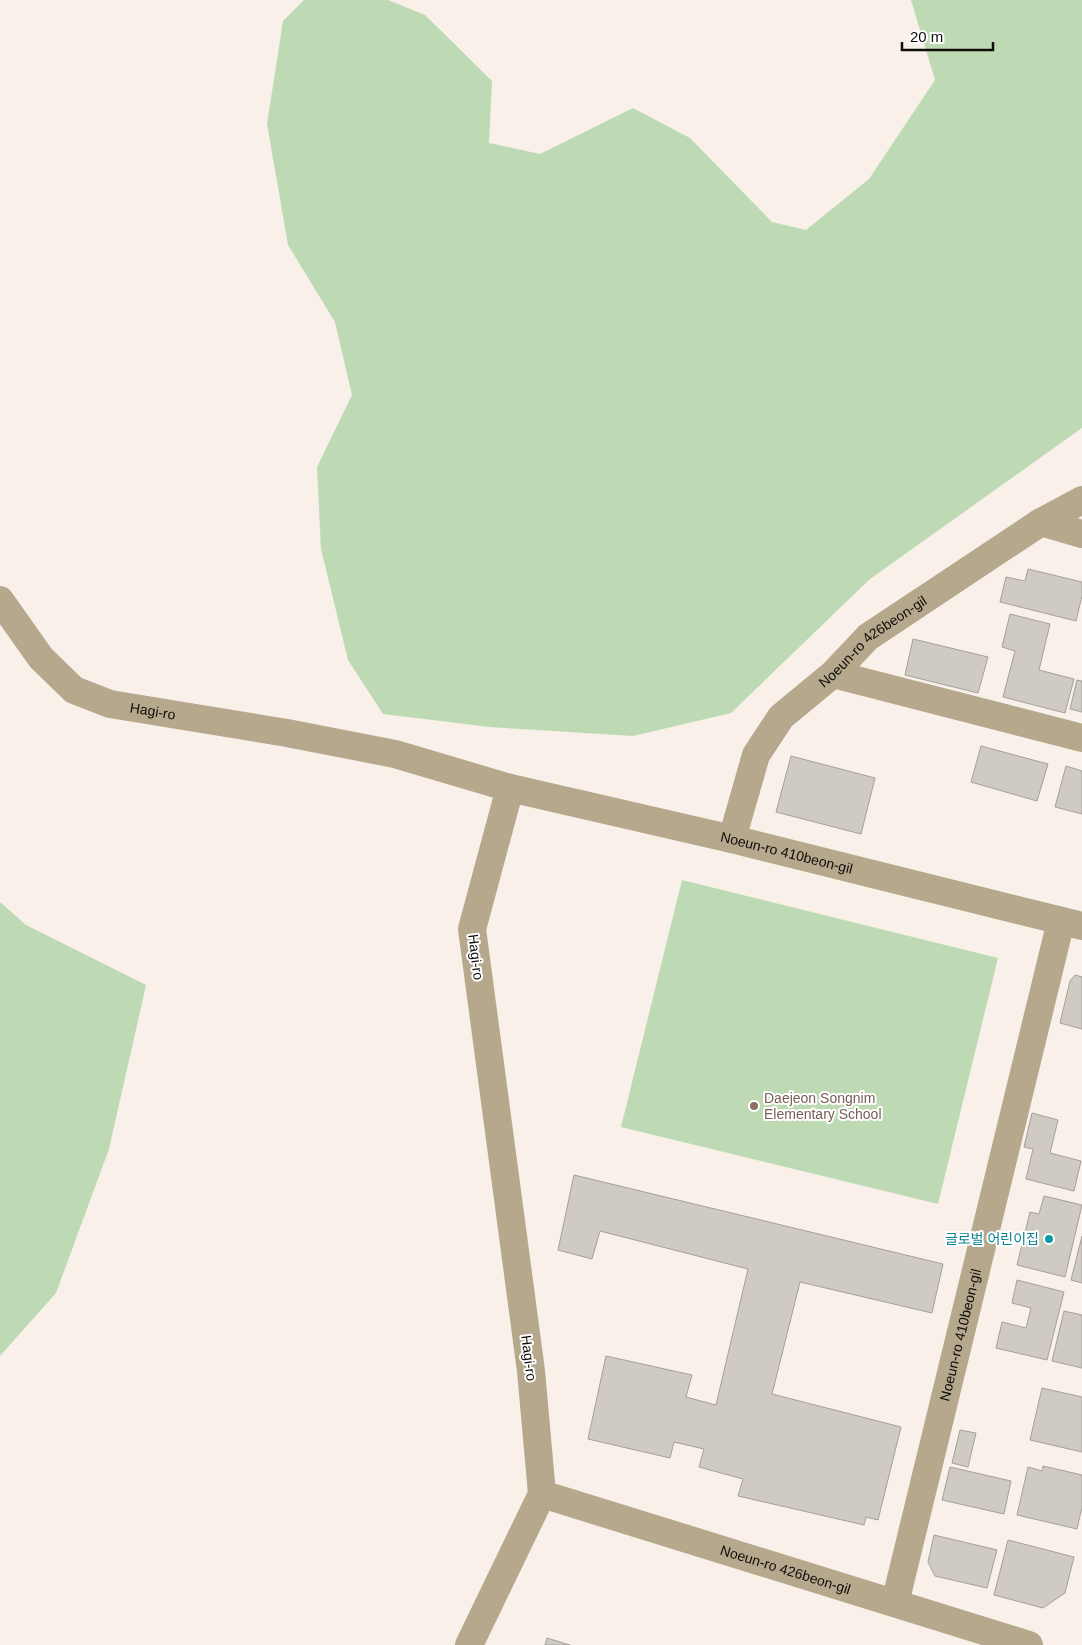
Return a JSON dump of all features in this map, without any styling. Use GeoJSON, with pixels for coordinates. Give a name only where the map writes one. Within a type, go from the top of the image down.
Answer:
{"type":"FeatureCollection","features":[{"type":"Feature","properties":{"kind":"street","name":"Noeun-ro 426beon-gil"},"geometry":{"type":"LineString","coordinates":[[732,839],[756,755],[781,717],[833,674],[868,637],[1040,522],[1082,500]]}},
{"type":"Feature","properties":{"kind":"street"},"geometry":{"type":"LineString","coordinates":[[1040,522],[1082,534]]}},
{"type":"Feature","properties":{"kind":"street","name":"Hagi-ro"},"geometry":{"type":"LineString","coordinates":[[0,600],[41,658],[74,690],[110,704],[287,733],[396,754],[510,788],[472,929],[531,1371],[542,1494]]}},
{"type":"Feature","properties":{"kind":"street"},"geometry":{"type":"LineString","coordinates":[[833,674],[1082,738]]}},
{"type":"Feature","properties":{"kind":"street","name":"Noeun-ro 410beon-gil"},"geometry":{"type":"LineString","coordinates":[[510,788],[732,839],[1071,924],[895,1603]]}},
{"type":"Feature","properties":{"kind":"street","name":"Noeun-ro 426beon-gil"},"geometry":{"type":"LineString","coordinates":[[542,1494],[1029,1645]]}},
{"type":"Feature","properties":{"kind":"street"},"geometry":{"type":"LineString","coordinates":[[469,1645],[542,1494]]}},
{"type":"Feature","properties":{"kind":"green space"},"geometry":{"type":"Polygon","coordinates":[[[304,0],[388,0],[425,15],[492,81],[489,143],[540,154],[633,108],[690,138],[772,222],[806,230],[869,179],[935,80],[911,0],[1082,0],[1082,428],[870,579],[731,713],[633,736],[490,727],[383,714],[348,660],[321,549],[317,467],[352,395],[335,322],[288,245],[267,124],[283,21],[304,0]]]}},
{"type":"Feature","properties":{"kind":"green space"},"geometry":{"type":"Polygon","coordinates":[[[682,880],[998,958],[938,1204],[621,1127],[682,880]]]}},
{"type":"Feature","properties":{"kind":"green space"},"geometry":{"type":"Polygon","coordinates":[[[0,902],[26,925],[146,985],[109,1149],[56,1293],[0,1356],[0,902]]]}},
{"type":"Feature","properties":{"kind":"building"},"geometry":{"type":"Polygon","coordinates":[[[1028,569],[1082,582],[1082,596],[1076,621],[1000,602],[1006,577],[1025,581],[1028,569]]]}},
{"type":"Feature","properties":{"kind":"building"},"geometry":{"type":"Polygon","coordinates":[[[1010,614],[1050,624],[1039,670],[1074,679],[1065,713],[1003,697],[1015,651],[1002,647],[1010,614]]]}},
{"type":"Feature","properties":{"kind":"building"},"geometry":{"type":"Polygon","coordinates":[[[913,639],[988,657],[978,693],[905,675],[913,639]]]}},
{"type":"Feature","properties":{"kind":"building"},"geometry":{"type":"Polygon","coordinates":[[[1077,680],[1082,681],[1082,712],[1070,709],[1077,680]]]}},
{"type":"Feature","properties":{"kind":"building"},"geometry":{"type":"Polygon","coordinates":[[[981,746],[1048,764],[1037,801],[971,782],[981,746]]]}},
{"type":"Feature","properties":{"kind":"building"},"geometry":{"type":"Polygon","coordinates":[[[791,756],[875,778],[861,834],[776,812],[791,756]]]}},
{"type":"Feature","properties":{"kind":"building"},"geometry":{"type":"Polygon","coordinates":[[[1066,766],[1082,771],[1082,814],[1055,807],[1066,766]]]}},
{"type":"Feature","properties":{"kind":"building"},"geometry":{"type":"Polygon","coordinates":[[[1075,975],[1082,977],[1082,1029],[1060,1023],[1070,981],[1075,975]]]}},
{"type":"Feature","properties":{"kind":"building"},"geometry":{"type":"Polygon","coordinates":[[[1032,1113],[1058,1120],[1050,1153],[1081,1161],[1074,1191],[1026,1179],[1033,1149],[1024,1147],[1032,1113]]]}},
{"type":"Feature","properties":{"kind":"building"},"geometry":{"type":"Polygon","coordinates":[[[574,1175],[943,1264],[932,1313],[800,1282],[772,1394],[901,1427],[878,1520],[866,1517],[864,1525],[738,1496],[743,1479],[699,1467],[704,1449],[674,1442],[670,1458],[588,1439],[606,1356],[692,1375],[686,1397],[716,1405],[748,1269],[600,1231],[592,1259],[558,1250],[574,1175]]]}},
{"type":"Feature","properties":{"kind":"building","name":"글로벌 어린이집"},"geometry":{"type":"Polygon","coordinates":[[[1044,1196],[1082,1205],[1065,1277],[1017,1265],[1030,1212],[1039,1214],[1044,1196]]]}},
{"type":"Feature","properties":{"kind":"building"},"geometry":{"type":"Polygon","coordinates":[[[1082,1236],[1082,1283],[1071,1280],[1082,1236]]]}},
{"type":"Feature","properties":{"kind":"building"},"geometry":{"type":"Polygon","coordinates":[[[1017,1280],[1064,1292],[1047,1360],[996,1348],[1002,1322],[1026,1328],[1031,1308],[1012,1303],[1017,1280]]]}},
{"type":"Feature","properties":{"kind":"building"},"geometry":{"type":"Polygon","coordinates":[[[1064,1311],[1082,1315],[1082,1368],[1052,1361],[1064,1311]]]}},
{"type":"Feature","properties":{"kind":"building"},"geometry":{"type":"Polygon","coordinates":[[[1042,1388],[1082,1397],[1082,1452],[1030,1440],[1042,1388]]]}},
{"type":"Feature","properties":{"kind":"building"},"geometry":{"type":"Polygon","coordinates":[[[960,1430],[976,1433],[968,1467],[952,1463],[960,1430]]]}},
{"type":"Feature","properties":{"kind":"building"},"geometry":{"type":"Polygon","coordinates":[[[1043,1466],[1082,1475],[1082,1507],[1077,1529],[1017,1515],[1028,1467],[1042,1471],[1043,1466]]]}},
{"type":"Feature","properties":{"kind":"building"},"geometry":{"type":"Polygon","coordinates":[[[950,1467],[1011,1481],[1004,1514],[942,1500],[950,1467]]]}},
{"type":"Feature","properties":{"kind":"building"},"geometry":{"type":"Polygon","coordinates":[[[934,1535],[997,1550],[987,1588],[935,1576],[928,1562],[934,1535]]]}},
{"type":"Feature","properties":{"kind":"building"},"geometry":{"type":"Polygon","coordinates":[[[1008,1540],[1074,1557],[1065,1593],[1043,1608],[994,1595],[1008,1540]]]}},
{"type":"Feature","properties":{"kind":"building"},"geometry":{"type":"Polygon","coordinates":[[[547,1638],[570,1645],[545,1645],[547,1638]]]}},
{"type":"Feature","properties":{"kind":"place","name":"Daejeon Songnim Elementary School"},"geometry":{"type":"Point","coordinates":[754,1106]}},
{"type":"Feature","properties":{"kind":"place","name":"글로벌 어린이집"},"geometry":{"type":"Point","coordinates":[1049,1239]}}]}
